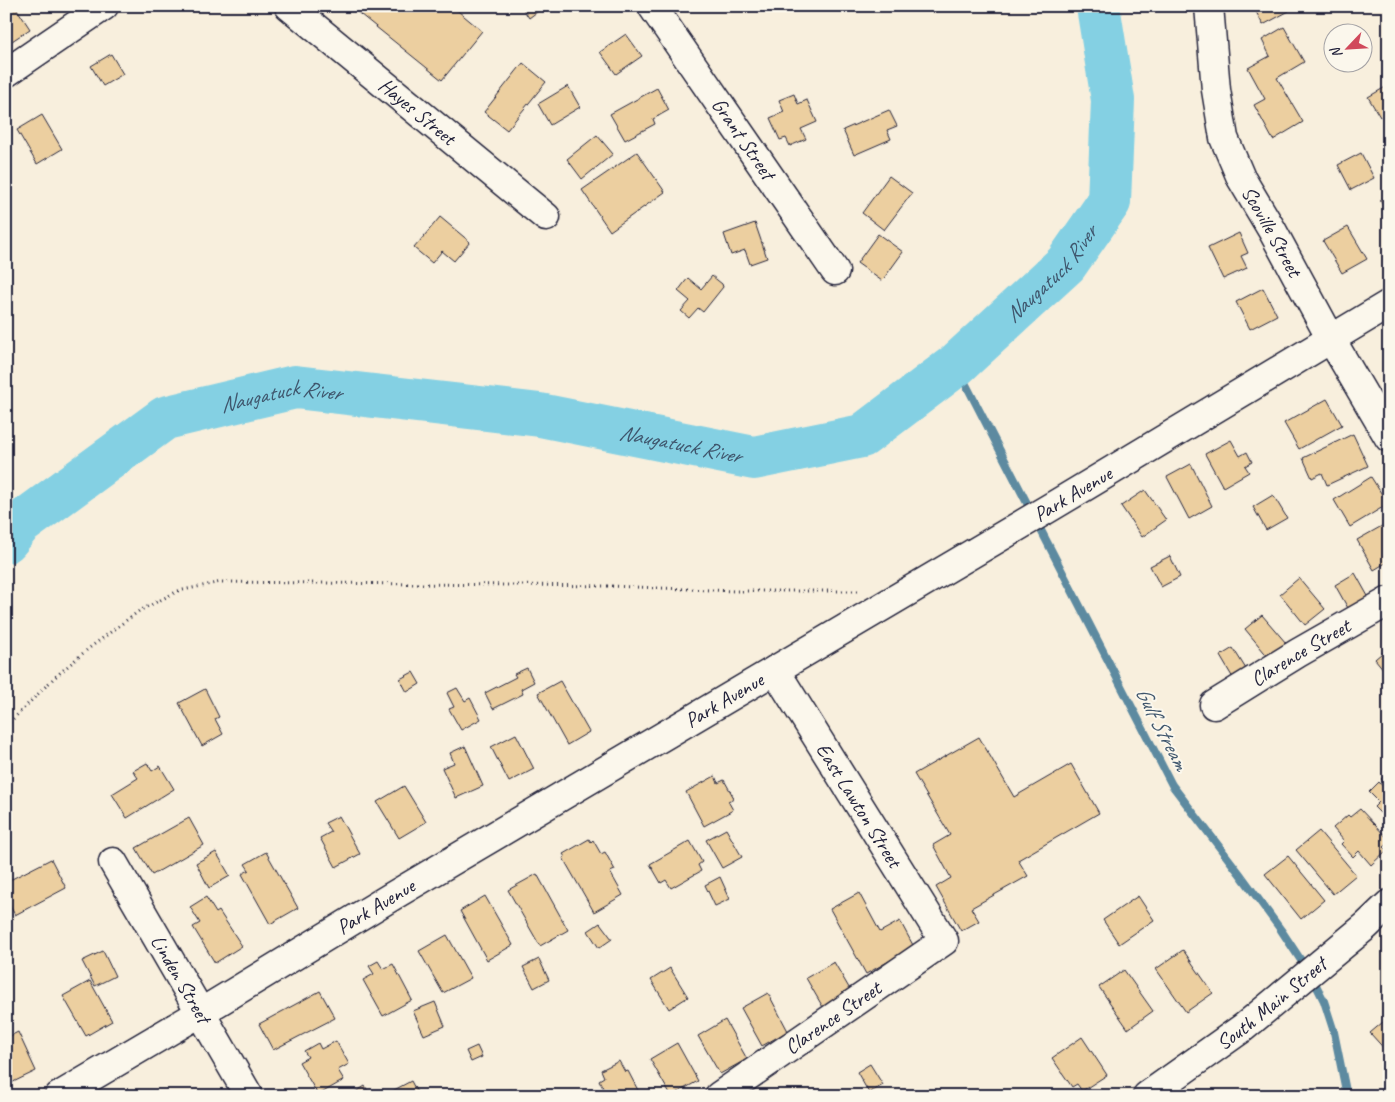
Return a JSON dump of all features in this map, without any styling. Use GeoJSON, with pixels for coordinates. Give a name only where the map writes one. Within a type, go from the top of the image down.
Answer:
{"type":"FeatureCollection","features":[{"type":"Feature","properties":{"kind":"street"},"geometry":{"type":"LineString","coordinates":[[6,73],[104,6]]}},
{"type":"Feature","properties":{"kind":"street","name":"Hayes Street"},"geometry":{"type":"LineString","coordinates":[[289,6],[546,217]]}},
{"type":"Feature","properties":{"kind":"street","name":"Grant Street"},"geometry":{"type":"LineString","coordinates":[[652,6],[836,271]]}},
{"type":"Feature","properties":{"kind":"street","name":"Scoville Street"},"geometry":{"type":"LineString","coordinates":[[1208,6],[1216,90],[1224,138],[1241,178],[1272,230],[1330,338],[1389,438]]}},
{"type":"Feature","properties":{"kind":"street","name":"Park Avenue"},"geometry":{"type":"LineString","coordinates":[[59,1096],[1389,304]]}},
{"type":"Feature","properties":{"kind":"street","name":"Clarence Street"},"geometry":{"type":"LineString","coordinates":[[1214,705],[1298,653],[1389,601]]}},
{"type":"Feature","properties":{"kind":"street","name":"East Lawton Street"},"geometry":{"type":"LineString","coordinates":[[775,670],[944,941]]}},
{"type":"Feature","properties":{"kind":"street","name":"Linden Street"},"geometry":{"type":"LineString","coordinates":[[112,862],[249,1096]]}},
{"type":"Feature","properties":{"kind":"street","name":"South Main Street"},"geometry":{"type":"LineString","coordinates":[[1147,1096],[1244,1027],[1366,926],[1389,904]]}},
{"type":"Feature","properties":{"kind":"street","name":"Clarence Street"},"geometry":{"type":"LineString","coordinates":[[719,1096],[944,941]]}},
{"type":"Feature","properties":{"kind":"path"},"geometry":{"type":"LineString","coordinates":[[6,726],[54,678],[138,611],[178,591],[221,582],[609,586],[736,591],[860,591]]}},
{"type":"Feature","properties":{"kind":"building"},"geometry":{"type":"Polygon","coordinates":[[[6,6],[15,6],[30,29],[6,45],[6,6]]]}},
{"type":"Feature","properties":{"kind":"building"},"geometry":{"type":"Polygon","coordinates":[[[350,6],[452,6],[482,31],[442,80],[350,6]]]}},
{"type":"Feature","properties":{"kind":"building"},"geometry":{"type":"Polygon","coordinates":[[[521,6],[545,6],[529,18],[521,6]]]}},
{"type":"Feature","properties":{"kind":"building"},"geometry":{"type":"Polygon","coordinates":[[[1253,6],[1287,6],[1289,11],[1263,25],[1253,6]]]}},
{"type":"Feature","properties":{"kind":"building"},"geometry":{"type":"Polygon","coordinates":[[[1284,27],[1304,62],[1277,78],[1303,122],[1273,140],[1254,105],[1265,99],[1248,68],[1270,56],[1262,40],[1284,27]]]}},
{"type":"Feature","properties":{"kind":"building"},"geometry":{"type":"Polygon","coordinates":[[[626,34],[642,56],[616,74],[600,52],[626,34]]]}},
{"type":"Feature","properties":{"kind":"building"},"geometry":{"type":"Polygon","coordinates":[[[111,54],[123,74],[103,86],[91,66],[111,54]]]}},
{"type":"Feature","properties":{"kind":"building"},"geometry":{"type":"Polygon","coordinates":[[[523,63],[546,82],[507,130],[484,112],[523,63]]]}},
{"type":"Feature","properties":{"kind":"building"},"geometry":{"type":"Polygon","coordinates":[[[1389,85],[1389,112],[1380,117],[1368,97],[1389,85]]]}},
{"type":"Feature","properties":{"kind":"building"},"geometry":{"type":"Polygon","coordinates":[[[568,86],[580,107],[550,125],[538,104],[568,86]]]}},
{"type":"Feature","properties":{"kind":"building"},"geometry":{"type":"Polygon","coordinates":[[[657,88],[669,110],[653,119],[655,124],[625,140],[610,114],[657,88]]]}},
{"type":"Feature","properties":{"kind":"building"},"geometry":{"type":"Polygon","coordinates":[[[794,94],[798,104],[807,100],[817,122],[801,129],[806,139],[790,146],[786,138],[780,140],[770,118],[784,112],[779,100],[794,94]]]}},
{"type":"Feature","properties":{"kind":"building"},"geometry":{"type":"Polygon","coordinates":[[[889,110],[897,126],[887,130],[891,139],[854,155],[843,130],[889,110]]]}},
{"type":"Feature","properties":{"kind":"building"},"geometry":{"type":"Polygon","coordinates":[[[42,115],[62,149],[37,164],[17,130],[42,115]]]}},
{"type":"Feature","properties":{"kind":"building"},"geometry":{"type":"Polygon","coordinates":[[[597,135],[613,154],[582,179],[567,159],[597,135]]]}},
{"type":"Feature","properties":{"kind":"building"},"geometry":{"type":"Polygon","coordinates":[[[637,152],[665,192],[610,231],[582,190],[637,152]]]}},
{"type":"Feature","properties":{"kind":"building"},"geometry":{"type":"Polygon","coordinates":[[[1361,153],[1374,178],[1351,190],[1338,165],[1361,153]]]}},
{"type":"Feature","properties":{"kind":"building"},"geometry":{"type":"Polygon","coordinates":[[[889,176],[912,193],[884,230],[862,213],[889,176]]]}},
{"type":"Feature","properties":{"kind":"building"},"geometry":{"type":"Polygon","coordinates":[[[1389,196],[1389,216],[1380,200],[1389,196]]]}},
{"type":"Feature","properties":{"kind":"building"},"geometry":{"type":"Polygon","coordinates":[[[440,217],[470,242],[454,261],[442,251],[432,263],[414,248],[440,217]]]}},
{"type":"Feature","properties":{"kind":"building"},"geometry":{"type":"Polygon","coordinates":[[[755,223],[767,258],[750,264],[745,250],[731,255],[724,234],[755,223]]]}},
{"type":"Feature","properties":{"kind":"building"},"geometry":{"type":"Polygon","coordinates":[[[1348,227],[1367,259],[1342,273],[1323,241],[1348,227]]]}},
{"type":"Feature","properties":{"kind":"building"},"geometry":{"type":"Polygon","coordinates":[[[1239,233],[1248,253],[1241,256],[1247,268],[1223,279],[1208,248],[1239,233]]]}},
{"type":"Feature","properties":{"kind":"building"},"geometry":{"type":"Polygon","coordinates":[[[878,234],[903,252],[882,281],[857,263],[878,234]]]}},
{"type":"Feature","properties":{"kind":"building"},"geometry":{"type":"Polygon","coordinates":[[[712,276],[723,287],[703,312],[698,308],[689,318],[681,311],[690,301],[678,291],[688,278],[701,289],[712,276]]]}},
{"type":"Feature","properties":{"kind":"building"},"geometry":{"type":"Polygon","coordinates":[[[1263,288],[1277,315],[1250,329],[1236,302],[1263,288]]]}},
{"type":"Feature","properties":{"kind":"building"},"geometry":{"type":"Polygon","coordinates":[[[1327,399],[1342,425],[1299,449],[1284,423],[1327,399]]]}},
{"type":"Feature","properties":{"kind":"building"},"geometry":{"type":"Polygon","coordinates":[[[1353,434],[1368,466],[1327,485],[1322,473],[1312,478],[1303,458],[1353,434]]]}},
{"type":"Feature","properties":{"kind":"building"},"geometry":{"type":"Polygon","coordinates":[[[1231,440],[1240,456],[1247,452],[1252,462],[1245,466],[1249,472],[1223,487],[1205,454],[1231,440]]]}},
{"type":"Feature","properties":{"kind":"building"},"geometry":{"type":"Polygon","coordinates":[[[1191,464],[1212,506],[1189,519],[1167,477],[1191,464]]]}},
{"type":"Feature","properties":{"kind":"building"},"geometry":{"type":"Polygon","coordinates":[[[1371,477],[1388,504],[1350,527],[1334,500],[1371,477]]]}},
{"type":"Feature","properties":{"kind":"building"},"geometry":{"type":"Polygon","coordinates":[[[1145,490],[1166,520],[1142,537],[1121,506],[1145,490]]]}},
{"type":"Feature","properties":{"kind":"building"},"geometry":{"type":"Polygon","coordinates":[[[1273,495],[1287,518],[1266,530],[1253,507],[1273,495]]]}},
{"type":"Feature","properties":{"kind":"building"},"geometry":{"type":"Polygon","coordinates":[[[1389,522],[1389,561],[1374,570],[1357,540],[1389,522]]]}},
{"type":"Feature","properties":{"kind":"building"},"geometry":{"type":"Polygon","coordinates":[[[1170,556],[1180,577],[1161,587],[1150,566],[1170,556]]]}},
{"type":"Feature","properties":{"kind":"building"},"geometry":{"type":"Polygon","coordinates":[[[1355,573],[1369,598],[1349,610],[1335,585],[1355,573]]]}},
{"type":"Feature","properties":{"kind":"building"},"geometry":{"type":"Polygon","coordinates":[[[1299,578],[1325,609],[1305,625],[1280,594],[1299,578]]]}},
{"type":"Feature","properties":{"kind":"building"},"geometry":{"type":"Polygon","coordinates":[[[1262,615],[1286,643],[1269,658],[1245,629],[1262,615]]]}},
{"type":"Feature","properties":{"kind":"building"},"geometry":{"type":"Polygon","coordinates":[[[1389,647],[1389,676],[1375,659],[1389,647]]]}},
{"type":"Feature","properties":{"kind":"building"},"geometry":{"type":"Polygon","coordinates":[[[1233,648],[1246,669],[1233,678],[1220,656],[1233,648]]]}},
{"type":"Feature","properties":{"kind":"building"},"geometry":{"type":"Polygon","coordinates":[[[527,668],[534,682],[521,689],[523,694],[493,709],[485,693],[516,677],[514,674],[527,668]]]}},
{"type":"Feature","properties":{"kind":"building"},"geometry":{"type":"Polygon","coordinates":[[[413,672],[420,684],[407,692],[400,679],[413,672]]]}},
{"type":"Feature","properties":{"kind":"building"},"geometry":{"type":"Polygon","coordinates":[[[560,681],[589,732],[567,745],[538,693],[560,681]]]}},
{"type":"Feature","properties":{"kind":"building"},"geometry":{"type":"Polygon","coordinates":[[[457,688],[465,701],[470,698],[481,719],[461,730],[449,709],[454,707],[447,693],[457,688]]]}},
{"type":"Feature","properties":{"kind":"building"},"geometry":{"type":"Polygon","coordinates":[[[205,689],[219,717],[215,719],[223,734],[202,746],[179,703],[205,689]]]}},
{"type":"Feature","properties":{"kind":"building"},"geometry":{"type":"Polygon","coordinates":[[[516,734],[534,769],[509,782],[491,747],[516,734]]]}},
{"type":"Feature","properties":{"kind":"building"},"geometry":{"type":"Polygon","coordinates":[[[979,737],[1014,797],[1071,764],[1099,813],[1018,860],[1028,876],[971,908],[979,921],[961,931],[936,887],[951,878],[933,845],[950,835],[914,774],[979,737]]]}},
{"type":"Feature","properties":{"kind":"building"},"geometry":{"type":"Polygon","coordinates":[[[465,746],[483,786],[456,798],[442,768],[454,763],[450,753],[465,746]]]}},
{"type":"Feature","properties":{"kind":"building"},"geometry":{"type":"Polygon","coordinates":[[[147,763],[152,771],[160,766],[174,789],[127,818],[112,794],[138,778],[133,771],[147,763]]]}},
{"type":"Feature","properties":{"kind":"building"},"geometry":{"type":"Polygon","coordinates":[[[1389,771],[1389,822],[1374,807],[1379,802],[1369,792],[1379,782],[1385,789],[1388,786],[1381,779],[1389,771]]]}},
{"type":"Feature","properties":{"kind":"building"},"geometry":{"type":"Polygon","coordinates":[[[715,776],[718,783],[724,780],[734,798],[728,801],[733,810],[704,826],[686,792],[715,776]]]}},
{"type":"Feature","properties":{"kind":"building"},"geometry":{"type":"Polygon","coordinates":[[[404,786],[426,822],[399,838],[377,802],[404,786]]]}},
{"type":"Feature","properties":{"kind":"building"},"geometry":{"type":"Polygon","coordinates":[[[1360,809],[1389,840],[1389,843],[1384,847],[1387,850],[1371,865],[1359,851],[1353,857],[1341,844],[1344,841],[1333,828],[1348,815],[1350,817],[1360,809]]]}},
{"type":"Feature","properties":{"kind":"building"},"geometry":{"type":"Polygon","coordinates":[[[339,816],[360,854],[336,867],[320,838],[331,832],[325,823],[339,816]]]}},
{"type":"Feature","properties":{"kind":"building"},"geometry":{"type":"Polygon","coordinates":[[[189,818],[204,845],[152,875],[136,848],[189,818]]]}},
{"type":"Feature","properties":{"kind":"building"},"geometry":{"type":"Polygon","coordinates":[[[726,829],[742,857],[722,868],[706,840],[726,829]]]}},
{"type":"Feature","properties":{"kind":"building"},"geometry":{"type":"Polygon","coordinates":[[[1319,831],[1356,875],[1333,894],[1296,850],[1319,831]]]}},
{"type":"Feature","properties":{"kind":"building"},"geometry":{"type":"Polygon","coordinates":[[[589,839],[591,842],[593,840],[601,854],[605,852],[615,870],[610,872],[623,895],[594,912],[563,858],[565,857],[563,854],[589,839]]]}},
{"type":"Feature","properties":{"kind":"building"},"geometry":{"type":"Polygon","coordinates":[[[690,841],[702,862],[698,865],[701,871],[671,888],[666,880],[661,883],[650,864],[690,841]]]}},
{"type":"Feature","properties":{"kind":"building"},"geometry":{"type":"Polygon","coordinates":[[[216,852],[230,876],[209,888],[196,863],[216,852]]]}},
{"type":"Feature","properties":{"kind":"building"},"geometry":{"type":"Polygon","coordinates":[[[266,852],[298,908],[270,924],[242,874],[249,870],[245,864],[266,852]]]}},
{"type":"Feature","properties":{"kind":"building"},"geometry":{"type":"Polygon","coordinates":[[[1288,856],[1324,900],[1301,919],[1265,874],[1288,856]]]}},
{"type":"Feature","properties":{"kind":"building"},"geometry":{"type":"Polygon","coordinates":[[[51,859],[66,888],[15,915],[6,899],[6,882],[51,859]]]}},
{"type":"Feature","properties":{"kind":"building"},"geometry":{"type":"Polygon","coordinates":[[[537,874],[568,930],[540,946],[508,890],[537,874]]]}},
{"type":"Feature","properties":{"kind":"building"},"geometry":{"type":"Polygon","coordinates":[[[720,877],[730,899],[715,906],[705,885],[720,877]]]}},
{"type":"Feature","properties":{"kind":"building"},"geometry":{"type":"Polygon","coordinates":[[[859,893],[880,932],[900,921],[914,947],[866,974],[830,909],[859,893]]]}},
{"type":"Feature","properties":{"kind":"building"},"geometry":{"type":"Polygon","coordinates":[[[485,896],[513,945],[487,960],[460,911],[485,896]]]}},
{"type":"Feature","properties":{"kind":"building"},"geometry":{"type":"Polygon","coordinates":[[[1138,896],[1154,920],[1119,944],[1103,920],[1138,896]]]}},
{"type":"Feature","properties":{"kind":"building"},"geometry":{"type":"Polygon","coordinates":[[[206,897],[216,913],[219,911],[242,946],[215,963],[193,927],[200,923],[190,907],[206,897]]]}},
{"type":"Feature","properties":{"kind":"building"},"geometry":{"type":"Polygon","coordinates":[[[600,923],[612,939],[599,948],[588,931],[600,923]]]}},
{"type":"Feature","properties":{"kind":"building"},"geometry":{"type":"Polygon","coordinates":[[[447,935],[471,978],[443,993],[419,951],[447,935]]]}},
{"type":"Feature","properties":{"kind":"building"},"geometry":{"type":"Polygon","coordinates":[[[1183,950],[1213,993],[1186,1012],[1156,969],[1183,950]]]}},
{"type":"Feature","properties":{"kind":"building"},"geometry":{"type":"Polygon","coordinates":[[[103,951],[115,976],[95,986],[82,961],[103,951]]]}},
{"type":"Feature","properties":{"kind":"building"},"geometry":{"type":"Polygon","coordinates":[[[539,959],[549,980],[534,988],[523,967],[539,959]]]}},
{"type":"Feature","properties":{"kind":"building"},"geometry":{"type":"Polygon","coordinates":[[[378,961],[383,969],[393,964],[412,1000],[383,1016],[363,980],[374,974],[369,966],[378,961]]]}},
{"type":"Feature","properties":{"kind":"building"},"geometry":{"type":"Polygon","coordinates":[[[834,962],[852,993],[824,1009],[806,978],[834,962]]]}},
{"type":"Feature","properties":{"kind":"building"},"geometry":{"type":"Polygon","coordinates":[[[670,968],[688,997],[669,1009],[651,980],[670,968]]]}},
{"type":"Feature","properties":{"kind":"building"},"geometry":{"type":"Polygon","coordinates":[[[1124,970],[1153,1011],[1128,1029],[1099,987],[1124,970]]]}},
{"type":"Feature","properties":{"kind":"building"},"geometry":{"type":"Polygon","coordinates":[[[90,981],[112,1021],[86,1036],[63,996],[90,981]]]}},
{"type":"Feature","properties":{"kind":"building"},"geometry":{"type":"Polygon","coordinates":[[[320,991],[335,1018],[273,1050],[259,1024],[320,991]]]}},
{"type":"Feature","properties":{"kind":"building"},"geometry":{"type":"Polygon","coordinates":[[[768,993],[788,1031],[762,1046],[741,1008],[768,993]]]}},
{"type":"Feature","properties":{"kind":"building"},"geometry":{"type":"Polygon","coordinates":[[[435,1002],[445,1026],[424,1035],[413,1011],[435,1002]]]}},
{"type":"Feature","properties":{"kind":"building"},"geometry":{"type":"Polygon","coordinates":[[[1389,1017],[1389,1054],[1370,1033],[1389,1017]]]}},
{"type":"Feature","properties":{"kind":"building"},"geometry":{"type":"Polygon","coordinates":[[[725,1020],[747,1059],[720,1074],[698,1036],[725,1020]]]}},
{"type":"Feature","properties":{"kind":"building"},"geometry":{"type":"Polygon","coordinates":[[[18,1032],[36,1071],[9,1084],[6,1078],[6,1038],[18,1032]]]}},
{"type":"Feature","properties":{"kind":"building"},"geometry":{"type":"Polygon","coordinates":[[[1082,1037],[1107,1075],[1082,1091],[1077,1084],[1072,1087],[1052,1058],[1082,1037]]]}},
{"type":"Feature","properties":{"kind":"building"},"geometry":{"type":"Polygon","coordinates":[[[336,1041],[349,1064],[338,1070],[344,1080],[318,1095],[299,1062],[308,1057],[304,1051],[318,1043],[321,1049],[336,1041]]]}},
{"type":"Feature","properties":{"kind":"building"},"geometry":{"type":"Polygon","coordinates":[[[677,1043],[698,1081],[671,1096],[650,1059],[677,1043]]]}},
{"type":"Feature","properties":{"kind":"building"},"geometry":{"type":"Polygon","coordinates":[[[477,1046],[482,1057],[471,1062],[466,1051],[477,1046]]]}},
{"type":"Feature","properties":{"kind":"building"},"geometry":{"type":"Polygon","coordinates":[[[619,1061],[625,1072],[628,1071],[641,1096],[607,1096],[599,1080],[604,1077],[601,1070],[619,1061]]]}},
{"type":"Feature","properties":{"kind":"building"},"geometry":{"type":"Polygon","coordinates":[[[870,1064],[883,1085],[869,1093],[857,1072],[870,1064]]]}},
{"type":"Feature","properties":{"kind":"building"},"geometry":{"type":"Polygon","coordinates":[[[411,1081],[419,1096],[383,1096],[411,1081]]]}},
{"type":"Feature","properties":{"kind":"building"},"geometry":{"type":"Polygon","coordinates":[[[365,1086],[371,1096],[349,1096],[365,1086]]]}},
{"type":"Feature","properties":{"kind":"building"},"geometry":{"type":"Polygon","coordinates":[[[511,1089],[515,1096],[499,1096],[511,1089]]]}},
{"type":"Feature","properties":{"kind":"waterway","name":"Naugatuck River"},"geometry":{"type":"LineString","coordinates":[[6,541],[20,524],[165,418],[295,387],[540,415],[754,458],[862,436],[956,365],[1066,264],[1109,202],[1113,100],[1098,6]]}},
{"type":"Feature","properties":{"kind":"waterway","name":"Gulf Stream"},"geometry":{"type":"LineString","coordinates":[[956,365],[1172,785],[1281,930],[1312,977],[1324,1001],[1334,1032],[1347,1096]]}}]}
